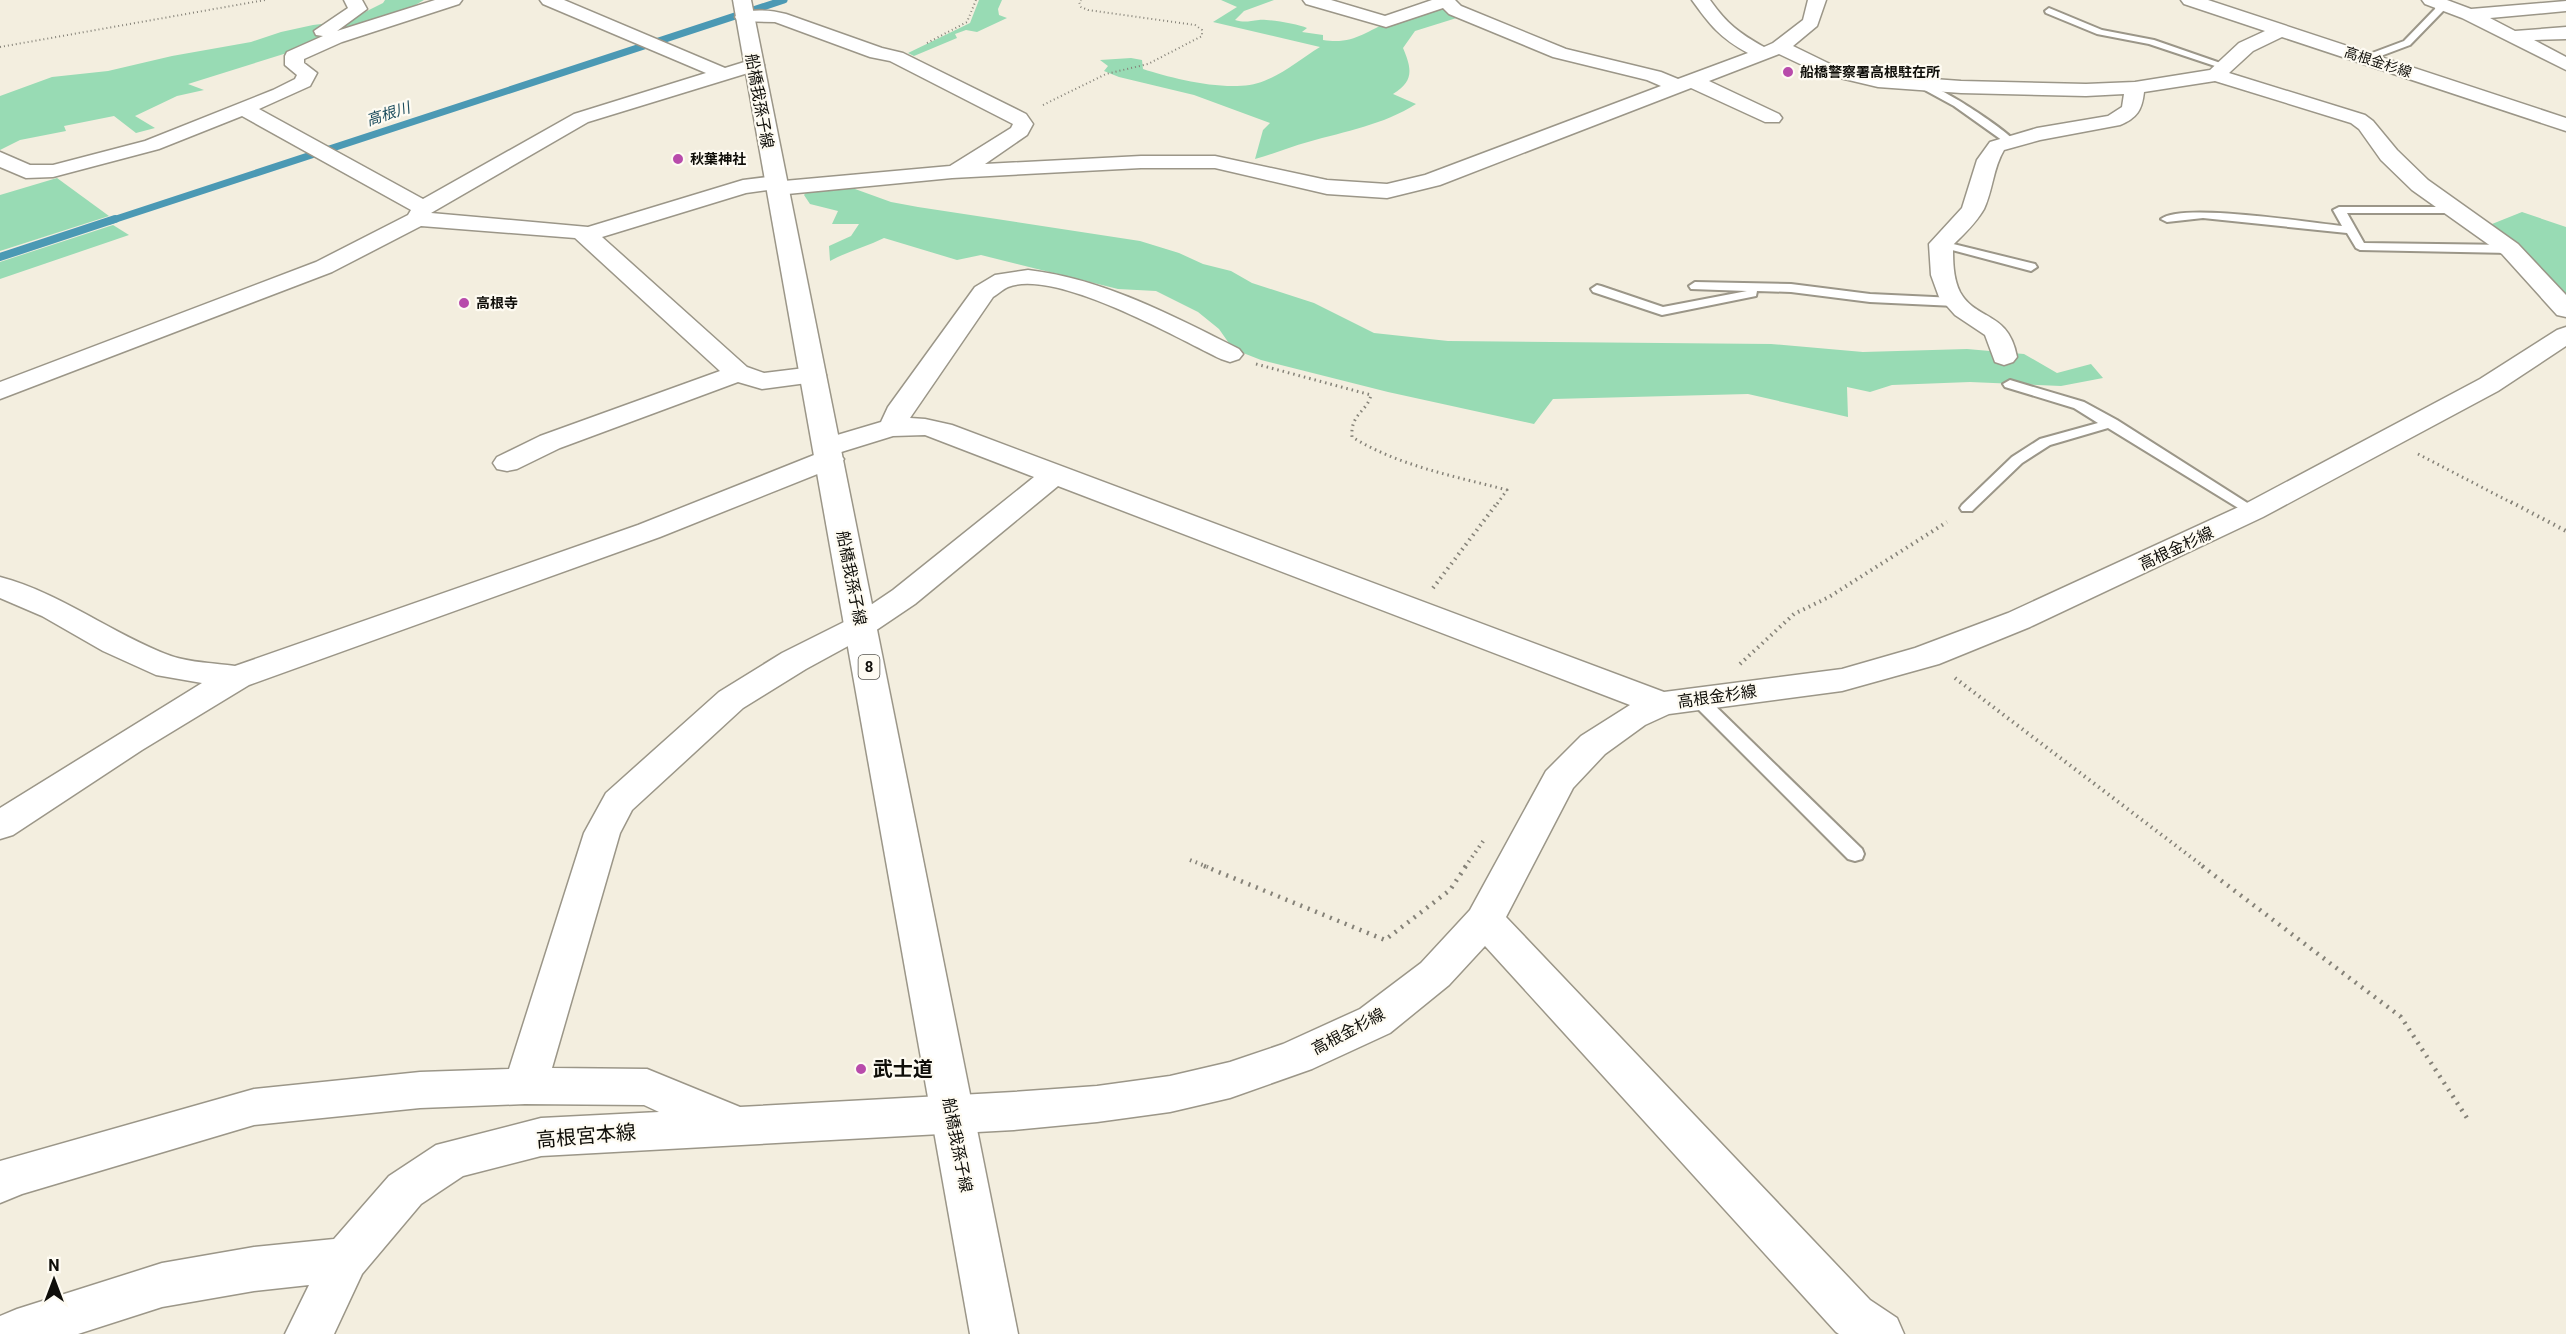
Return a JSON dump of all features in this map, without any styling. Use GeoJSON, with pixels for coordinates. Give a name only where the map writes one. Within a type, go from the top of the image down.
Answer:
{"type":"FeatureCollection","features":[{"type":"Feature","properties":{"kind":"street"},"geometry":{"type":"LineString","coordinates":[[0,158],[26,172],[53,171],[152,145],[243,110],[303,82],[307,74],[295,65],[293,45],[338,24],[358,9],[353,0]]}},
{"type":"Feature","properties":{"kind":"street"},"geometry":{"type":"LineString","coordinates":[[294,56],[335,39],[453,0]]}},
{"type":"Feature","properties":{"kind":"street"},"geometry":{"type":"LineString","coordinates":[[549,0],[651,43],[739,70]]}},
{"type":"Feature","properties":{"kind":"street"},"geometry":{"type":"LineString","coordinates":[[1312,0],[1386,22],[1446,1],[1455,10],[1560,53],[1685,83],[1772,118]]}},
{"type":"Feature","properties":{"kind":"street"},"geometry":{"type":"LineString","coordinates":[[1701,0],[1713,0]]}},
{"type":"Feature","properties":{"kind":"street"},"geometry":{"type":"LineString","coordinates":[[1701,0],[1717,23],[1732,38],[1847,75],[1924,86],[2086,90],[2135,88],[2220,70],[2246,47],[2282,30]]}},
{"type":"Feature","properties":{"kind":"street"},"geometry":{"type":"LineString","coordinates":[[586,235],[742,187],[952,172],[1141,162],[1215,162],[1327,187],[1387,191],[1432,180],[1771,50],[1811,22],[1817,0]]}},
{"type":"Feature","properties":{"kind":"street","name":"高根金杉線"},"geometry":{"type":"LineString","coordinates":[[2190,0],[2566,125]]}},
{"type":"Feature","properties":{"kind":"street"},"geometry":{"type":"LineString","coordinates":[[2435,2],[2468,14],[2515,36],[2566,64]]}},
{"type":"Feature","properties":{"kind":"street"},"geometry":{"type":"LineString","coordinates":[[2468,14],[2566,6]]}},
{"type":"Feature","properties":{"kind":"street"},"geometry":{"type":"LineString","coordinates":[[743,9],[780,18],[877,53],[896,57],[1018,118],[1023,124],[1020,131],[980,158],[952,172]]}},
{"type":"Feature","properties":{"kind":"street","name":"船橋我孫子線"},"geometry":{"type":"LineString","coordinates":[[743,9],[739,70],[776,185],[829,453],[994,1334]]}},
{"type":"Feature","properties":{"kind":"street"},"geometry":{"type":"LineString","coordinates":[[2515,36],[2566,33]]}},
{"type":"Feature","properties":{"kind":"street"},"geometry":{"type":"LineString","coordinates":[[0,391],[324,267],[420,214],[581,118],[739,70]]}},
{"type":"Feature","properties":{"kind":"street"},"geometry":{"type":"LineString","coordinates":[[2220,70],[2358,119],[2366,125],[2389,155],[2420,185],[2510,249],[2566,310]]}},
{"type":"Feature","properties":{"kind":"street"},"geometry":{"type":"LineString","coordinates":[[2004,357],[1998,332],[1955,302],[1940,271],[1941,244],[1971,211],[1984,179],[1990,154],[1996,146],[2010,141],[2113,121],[2125,116],[2132,108],[2135,88]]}},
{"type":"Feature","properties":{"kind":"street"},"geometry":{"type":"LineString","coordinates":[[243,110],[321,152],[420,214],[580,232],[738,373],[762,381],[813,375]]}},
{"type":"Feature","properties":{"kind":"street"},"geometry":{"type":"LineString","coordinates":[[893,426],[898,413],[984,292],[1004,280],[1047,277],[1088,288],[1230,354]]}},
{"type":"Feature","properties":{"kind":"street","name":"高根金杉線"},"geometry":{"type":"LineString","coordinates":[[952,1114],[1097,1104],[1170,1094],[1230,1080],[1297,1057],[1375,1021],[1435,974],[1485,920],[1559,780],[1593,745],[1633,717],[1662,704],[1842,680],[1927,656],[2019,620],[2253,511],[2489,385],[2566,335]]}},
{"type":"Feature","properties":{"kind":"street"},"geometry":{"type":"LineString","coordinates":[[507,463],[550,442],[738,373]]}},
{"type":"Feature","properties":{"kind":"street"},"geometry":{"type":"LineString","coordinates":[[0,826],[237,676],[649,531],[893,426],[923,426],[946,431],[958,438],[1662,704]]}},
{"type":"Feature","properties":{"kind":"street"},"geometry":{"type":"LineString","coordinates":[[525,1086],[602,833],[620,802],[731,700],[794,661],[861,626],[904,597],[1055,474]]}},
{"type":"Feature","properties":{"kind":"street"},"geometry":{"type":"LineString","coordinates":[[0,587],[53,609],[114,644],[168,667],[237,676]]}},
{"type":"Feature","properties":{"kind":"street"},"geometry":{"type":"LineString","coordinates":[[1485,920],[1853,1316],[1880,1334]]}},
{"type":"Feature","properties":{"kind":"street"},"geometry":{"type":"LineString","coordinates":[[4,1178],[254,1107],[420,1090],[525,1086],[647,1087],[737,1125]]}},
{"type":"Feature","properties":{"kind":"street","name":"高根宮本線"},"geometry":{"type":"LineString","coordinates":[[309,1334],[346,1259],[405,1190],[452,1159],[541,1137],[952,1114]]}},
{"type":"Feature","properties":{"kind":"street"},"geometry":{"type":"LineString","coordinates":[[14,1334],[34,1325],[162,1285],[254,1269],[346,1259]]}},
{"type":"Feature","properties":{"kind":"lane"},"geometry":{"type":"LineString","coordinates":[[2367,58],[2407,43],[2440,10],[2435,2]]}},
{"type":"Feature","properties":{"kind":"lane"},"geometry":{"type":"LineString","coordinates":[[2049,11],[2100,32],[2151,42],[2220,70]]}},
{"type":"Feature","properties":{"kind":"lane"},"geometry":{"type":"LineString","coordinates":[[1924,86],[1958,104],[2010,141]]}},
{"type":"Feature","properties":{"kind":"lane"},"geometry":{"type":"LineString","coordinates":[[2454,210],[2339,210],[2360,246],[2510,249]]}},
{"type":"Feature","properties":{"kind":"lane"},"geometry":{"type":"LineString","coordinates":[[2167,219],[2203,214],[2350,230]]}},
{"type":"Feature","properties":{"kind":"lane"},"geometry":{"type":"LineString","coordinates":[[1941,244],[2031,267]]}},
{"type":"Feature","properties":{"kind":"lane"},"geometry":{"type":"LineString","coordinates":[[1695,286],[1791,288],[1870,298],[1955,302]]}},
{"type":"Feature","properties":{"kind":"lane"},"geometry":{"type":"LineString","coordinates":[[1597,289],[1662,311],[1729,299],[1770,288]]}},
{"type":"Feature","properties":{"kind":"lane"},"geometry":{"type":"LineString","coordinates":[[2010,384],[2079,405],[2253,511]]}},
{"type":"Feature","properties":{"kind":"lane"},"geometry":{"type":"LineString","coordinates":[[1967,508],[2017,460],[2045,442],[2112,423]]}},
{"type":"Feature","properties":{"kind":"lane"},"geometry":{"type":"LineString","coordinates":[[1712,697],[1855,854]]}},
{"type":"Feature","properties":{"kind":"path"},"geometry":{"type":"LineString","coordinates":[[0,47],[264,0]]}},
{"type":"Feature","properties":{"kind":"path"},"geometry":{"type":"LineString","coordinates":[[896,57],[958,29],[967,22],[976,0]]}},
{"type":"Feature","properties":{"kind":"path"},"geometry":{"type":"LineString","coordinates":[[1018,118],[1106,74],[1148,64],[1202,36],[1202,30],[1195,25],[1088,10],[1082,7],[1079,2],[1081,0]]}},
{"type":"Feature","properties":{"kind":"path"},"geometry":{"type":"LineString","coordinates":[[1230,354],[1254,363],[1371,395],[1371,400],[1354,418],[1350,427],[1352,437],[1362,444],[1407,462],[1507,490],[1415,612]]}},
{"type":"Feature","properties":{"kind":"path"},"geometry":{"type":"LineString","coordinates":[[2390,439],[2566,531]]}},
{"type":"Feature","properties":{"kind":"path"},"geometry":{"type":"LineString","coordinates":[[1712,697],[1742,660],[1794,614],[1829,597],[1967,508]]}},
{"type":"Feature","properties":{"kind":"path"},"geometry":{"type":"LineString","coordinates":[[1927,656],[2401,1017],[2467,1118]]}},
{"type":"Feature","properties":{"kind":"path"},"geometry":{"type":"LineString","coordinates":[[1190,860],[1385,940],[1450,890],[1487,835]]}},
{"type":"Feature","properties":{"kind":"green space"},"geometry":{"type":"Polygon","coordinates":[[[385,0],[424,0],[398,15],[398,23],[371,33],[319,43],[188,84],[204,90],[177,96],[135,116],[155,128],[136,133],[114,116],[64,126],[66,131],[20,140],[0,150],[0,96],[52,77],[108,71],[172,56],[251,42],[313,25],[347,21],[385,0]]]}},
{"type":"Feature","properties":{"kind":"green space"},"geometry":{"type":"Polygon","coordinates":[[[979,0],[1002,0],[998,9],[999,15],[1007,18],[977,32],[966,30],[955,34],[957,38],[914,56],[908,53],[970,23],[979,0]]]}},
{"type":"Feature","properties":{"kind":"green space"},"geometry":{"type":"Polygon","coordinates":[[[1221,0],[1274,0],[1244,11],[1235,20],[1290,23],[1307,28],[1302,32],[1323,35],[1323,40],[1334,41],[1351,39],[1390,22],[1443,5],[1463,16],[1415,31],[1403,48],[1409,68],[1408,79],[1393,94],[1416,104],[1377,122],[1255,159],[1263,130],[1270,123],[1194,95],[1119,77],[1104,71],[1108,66],[1100,60],[1131,58],[1142,60],[1143,69],[1156,73],[1204,84],[1236,86],[1251,85],[1271,78],[1320,47],[1213,22],[1237,7],[1221,0]]]}},
{"type":"Feature","properties":{"kind":"green space"},"geometry":{"type":"Polygon","coordinates":[[[57,178],[109,216],[0,251],[0,195],[57,178]]]}},
{"type":"Feature","properties":{"kind":"green space"},"geometry":{"type":"Polygon","coordinates":[[[844,185],[891,202],[1140,241],[1179,253],[1203,264],[1231,271],[1252,283],[1314,303],[1374,333],[1448,341],[1771,344],[1863,352],[1967,349],[2024,354],[2057,373],[2091,364],[2103,378],[2061,386],[1970,382],[1892,385],[1870,392],[1847,387],[1848,417],[1748,394],[1553,399],[1534,424],[1388,392],[1261,360],[1233,349],[1219,329],[1198,312],[1156,291],[1118,289],[981,255],[957,260],[884,238],[830,261],[829,246],[851,236],[859,224],[832,224],[838,211],[810,204],[804,195],[807,191],[844,185]]]}},
{"type":"Feature","properties":{"kind":"green space"},"geometry":{"type":"Polygon","coordinates":[[[2522,212],[2566,227],[2566,300],[2525,251],[2487,226],[2522,212]]]}},
{"type":"Feature","properties":{"kind":"green space"},"geometry":{"type":"Polygon","coordinates":[[[113,225],[129,235],[0,279],[0,262],[113,225]]]}},
{"type":"Feature","properties":{"kind":"waterway","name":"高根川"},"geometry":{"type":"LineString","coordinates":[[110,221],[784,0]]}},
{"type":"Feature","properties":{"kind":"waterway","name":"高根川"},"geometry":{"type":"LineString","coordinates":[[0,257],[115,219]]}},
{"type":"Feature","properties":{"kind":"place","name":"船橋警察署高根駐在所"},"geometry":{"type":"Point","coordinates":[1788,72]}},
{"type":"Feature","properties":{"kind":"place","name":"秋葉神社"},"geometry":{"type":"Point","coordinates":[678,159]}},
{"type":"Feature","properties":{"kind":"place","name":"高根寺"},"geometry":{"type":"Point","coordinates":[464,303]}},
{"type":"Feature","properties":{"kind":"place","name":"武士道"},"geometry":{"type":"Point","coordinates":[861,1069]}}]}
